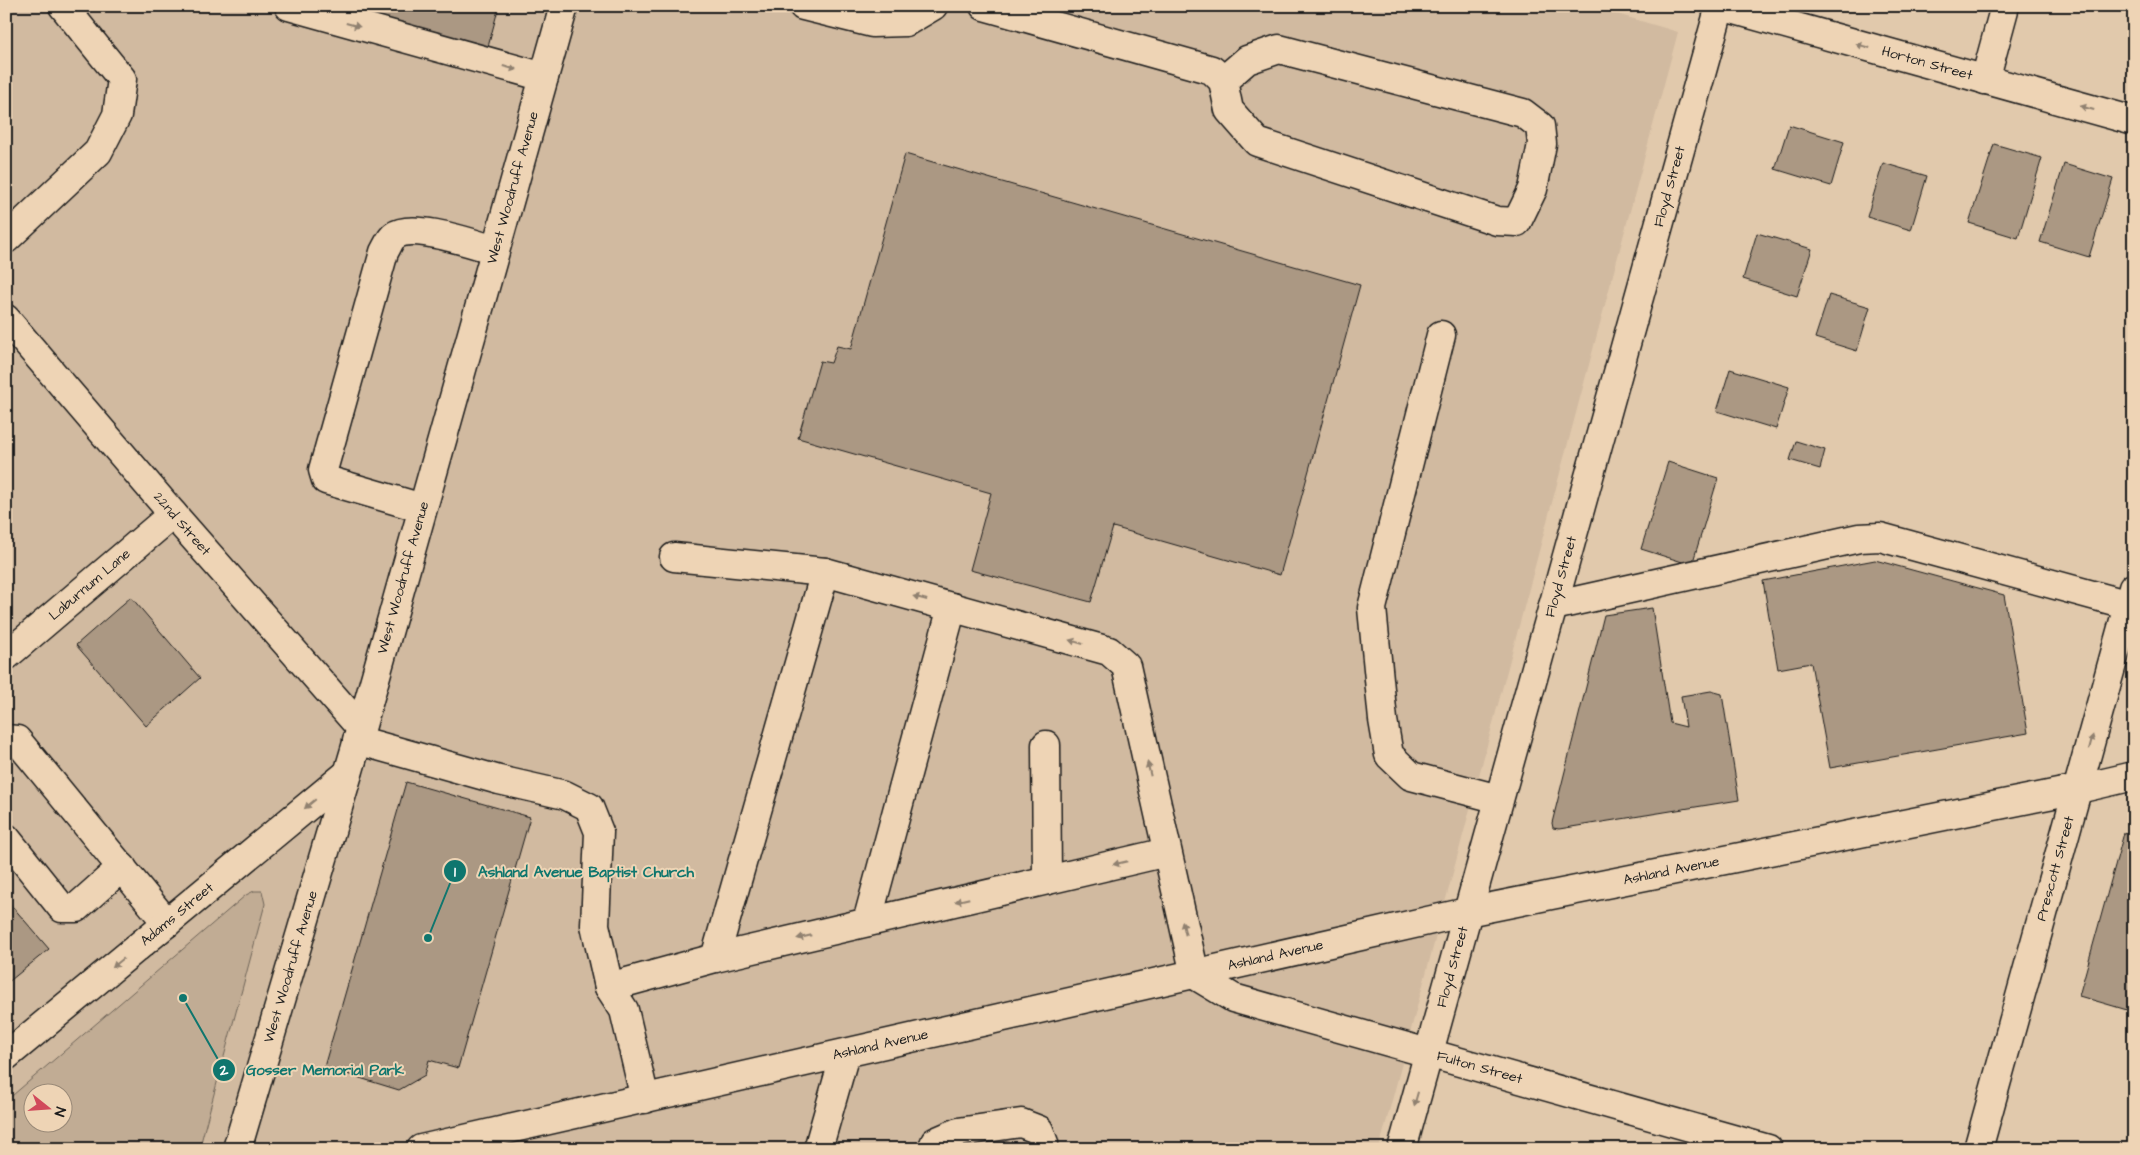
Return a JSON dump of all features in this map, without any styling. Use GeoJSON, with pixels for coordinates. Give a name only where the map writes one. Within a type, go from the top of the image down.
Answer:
{"type":"FeatureCollection","features":[{"type":"Feature","properties":{"kind":"street"},"geometry":{"type":"LineString","coordinates":[[6,239],[98,152],[117,115],[122,79],[63,6]]}},
{"type":"Feature","properties":{"kind":"street"},"geometry":{"type":"LineString","coordinates":[[289,6],[544,77]]}},
{"type":"Feature","properties":{"kind":"street","name":"West Woodruff Avenue"},"geometry":{"type":"LineString","coordinates":[[237,1149],[348,773],[564,6]]}},
{"type":"Feature","properties":{"kind":"street"},"geometry":{"type":"LineString","coordinates":[[803,6],[872,23],[906,22],[933,6]]}},
{"type":"Feature","properties":{"kind":"street"},"geometry":{"type":"LineString","coordinates":[[984,6],[1212,70],[1223,81],[1229,110],[1257,142],[1497,221],[1517,222],[1534,189],[1542,144],[1540,126],[1523,114],[1279,49],[1247,60],[1223,81]]}},
{"type":"Feature","properties":{"kind":"street","name":"Horton Street"},"geometry":{"type":"LineString","coordinates":[[1720,6],[2134,121]]}},
{"type":"Feature","properties":{"kind":"street","name":"Floyd Street"},"geometry":{"type":"LineString","coordinates":[[1402,1149],[1720,6]]}},
{"type":"Feature","properties":{"kind":"street"},"geometry":{"type":"LineString","coordinates":[[1985,80],[2005,6]]}},
{"type":"Feature","properties":{"kind":"street"},"geometry":{"type":"LineString","coordinates":[[422,508],[326,480],[323,470],[384,252],[394,236],[406,231],[445,235],[495,250]]}},
{"type":"Feature","properties":{"kind":"street","name":"22nd Street"},"geometry":{"type":"LineString","coordinates":[[6,319],[359,734]]}},
{"type":"Feature","properties":{"kind":"street"},"geometry":{"type":"LineString","coordinates":[[1441,335],[1372,608],[1384,720],[1389,755],[1411,776],[1499,799]]}},
{"type":"Feature","properties":{"kind":"street","name":"Laburnum Lane"},"geometry":{"type":"LineString","coordinates":[[6,656],[172,514]]}},
{"type":"Feature","properties":{"kind":"street"},"geometry":{"type":"LineString","coordinates":[[1553,606],[1859,538],[1880,537],[2131,596]]}},
{"type":"Feature","properties":{"kind":"street"},"geometry":{"type":"LineString","coordinates":[[674,557],[825,572],[1109,651],[1126,666],[1195,975]]}},
{"type":"Feature","properties":{"kind":"street"},"geometry":{"type":"LineString","coordinates":[[715,958],[825,572]]}},
{"type":"Feature","properties":{"kind":"street","name":"Prescott Street"},"geometry":{"type":"LineString","coordinates":[[1978,1149],[2131,596]]}},
{"type":"Feature","properties":{"kind":"street"},"geometry":{"type":"LineString","coordinates":[[867,922],[952,607]]}},
{"type":"Feature","properties":{"kind":"street"},"geometry":{"type":"LineString","coordinates":[[359,734],[499,780],[565,795],[589,807],[599,832],[595,925],[609,987],[624,1010],[645,1099]]}},
{"type":"Feature","properties":{"kind":"street"},"geometry":{"type":"LineString","coordinates":[[6,738],[17,740],[167,923]]}},
{"type":"Feature","properties":{"kind":"street"},"geometry":{"type":"LineString","coordinates":[[1046,745],[1047,880]]}},
{"type":"Feature","properties":{"kind":"street","name":"Adams Street"},"geometry":{"type":"LineString","coordinates":[[6,1056],[348,773]]}},
{"type":"Feature","properties":{"kind":"street","name":"Ashland Avenue"},"geometry":{"type":"LineString","coordinates":[[421,1149],[1468,912],[2078,790],[2134,776]]}},
{"type":"Feature","properties":{"kind":"street"},"geometry":{"type":"LineString","coordinates":[[6,838],[62,908],[76,908],[122,867]]}},
{"type":"Feature","properties":{"kind":"street"},"geometry":{"type":"LineString","coordinates":[[609,987],[715,958],[1168,852]]}},
{"type":"Feature","properties":{"kind":"street","name":"Fulton Street"},"geometry":{"type":"LineString","coordinates":[[1195,975],[1233,998],[1768,1149]]}},
{"type":"Feature","properties":{"kind":"street"},"geometry":{"type":"LineString","coordinates":[[818,1149],[844,1054]]}},
{"type":"Feature","properties":{"kind":"street"},"geometry":{"type":"LineString","coordinates":[[932,1149],[935,1142],[958,1132],[1021,1123],[1039,1130],[1044,1143],[1042,1149]]}},
{"type":"Feature","properties":{"kind":"shaded area"},"geometry":{"type":"Polygon","coordinates":[[[6,6],[1590,6],[1678,32],[1379,1149],[6,1149],[6,6]]]}},
{"type":"Feature","properties":{"kind":"shaded area"},"geometry":{"type":"Polygon","coordinates":[[[254,891],[262,891],[265,904],[200,1146],[186,1149],[6,1149],[6,1101],[22,1087],[22,1132],[72,1132],[72,1082],[28,1082],[246,895],[254,891]]]}},
{"type":"Feature","properties":{"kind":"building"},"geometry":{"type":"Polygon","coordinates":[[[298,6],[499,6],[485,58],[298,6]]]}},
{"type":"Feature","properties":{"kind":"building"},"geometry":{"type":"Polygon","coordinates":[[[1789,125],[1844,142],[1831,186],[1775,169],[1789,125]]]}},
{"type":"Feature","properties":{"kind":"building"},"geometry":{"type":"Polygon","coordinates":[[[1994,144],[2042,158],[2018,238],[1969,223],[1994,144]]]}},
{"type":"Feature","properties":{"kind":"building"},"geometry":{"type":"Polygon","coordinates":[[[905,154],[1360,285],[1280,575],[1113,527],[1091,602],[970,570],[991,493],[798,438],[820,361],[831,363],[837,346],[851,349],[905,154]]]}},
{"type":"Feature","properties":{"kind":"building"},"geometry":{"type":"Polygon","coordinates":[[[1883,163],[1927,176],[1911,230],[1867,217],[1883,163]]]}},
{"type":"Feature","properties":{"kind":"building"},"geometry":{"type":"Polygon","coordinates":[[[2064,164],[2113,179],[2089,257],[2040,242],[2064,164]]]}},
{"type":"Feature","properties":{"kind":"building"},"geometry":{"type":"Polygon","coordinates":[[[1757,233],[1812,249],[1797,296],[1743,279],[1757,233]]]}},
{"type":"Feature","properties":{"kind":"building"},"geometry":{"type":"Polygon","coordinates":[[[1829,295],[1870,307],[1857,351],[1815,338],[1829,295]]]}},
{"type":"Feature","properties":{"kind":"building"},"geometry":{"type":"Polygon","coordinates":[[[1730,369],[1789,387],[1776,429],[1717,411],[1730,369]]]}},
{"type":"Feature","properties":{"kind":"building"},"geometry":{"type":"Polygon","coordinates":[[[1796,441],[1825,450],[1820,469],[1790,460],[1796,441]]]}},
{"type":"Feature","properties":{"kind":"building"},"geometry":{"type":"Polygon","coordinates":[[[1668,462],[1718,478],[1692,565],[1641,549],[1668,462]]]}},
{"type":"Feature","properties":{"kind":"building"},"geometry":{"type":"Polygon","coordinates":[[[1875,560],[2004,595],[2028,733],[1830,768],[1811,663],[1778,669],[1763,581],[1875,560]]]}},
{"type":"Feature","properties":{"kind":"building"},"geometry":{"type":"Polygon","coordinates":[[[131,597],[200,678],[146,726],[76,645],[131,597]]]}},
{"type":"Feature","properties":{"kind":"building"},"geometry":{"type":"Polygon","coordinates":[[[1652,608],[1670,723],[1686,727],[1681,696],[1711,691],[1722,694],[1739,800],[1559,829],[1553,828],[1552,823],[1604,615],[1652,608]]]}},
{"type":"Feature","properties":{"kind":"building"},"geometry":{"type":"Polygon","coordinates":[[[406,782],[530,817],[458,1068],[429,1060],[425,1075],[399,1090],[324,1067],[406,782]]]}},
{"type":"Feature","properties":{"kind":"building"},"geometry":{"type":"Polygon","coordinates":[[[2134,831],[2134,1012],[2079,996],[2124,833],[2134,831]]]}},
{"type":"Feature","properties":{"kind":"building"},"geometry":{"type":"Polygon","coordinates":[[[6,899],[49,949],[6,984],[6,899]]]}},
{"type":"Feature","properties":{"kind":"place","name":"Ashland Avenue Baptist Church"},"geometry":{"type":"Point","coordinates":[428,938]}},
{"type":"Feature","properties":{"kind":"place","name":"Gosser Memorial Park"},"geometry":{"type":"Point","coordinates":[183,998]}}]}
